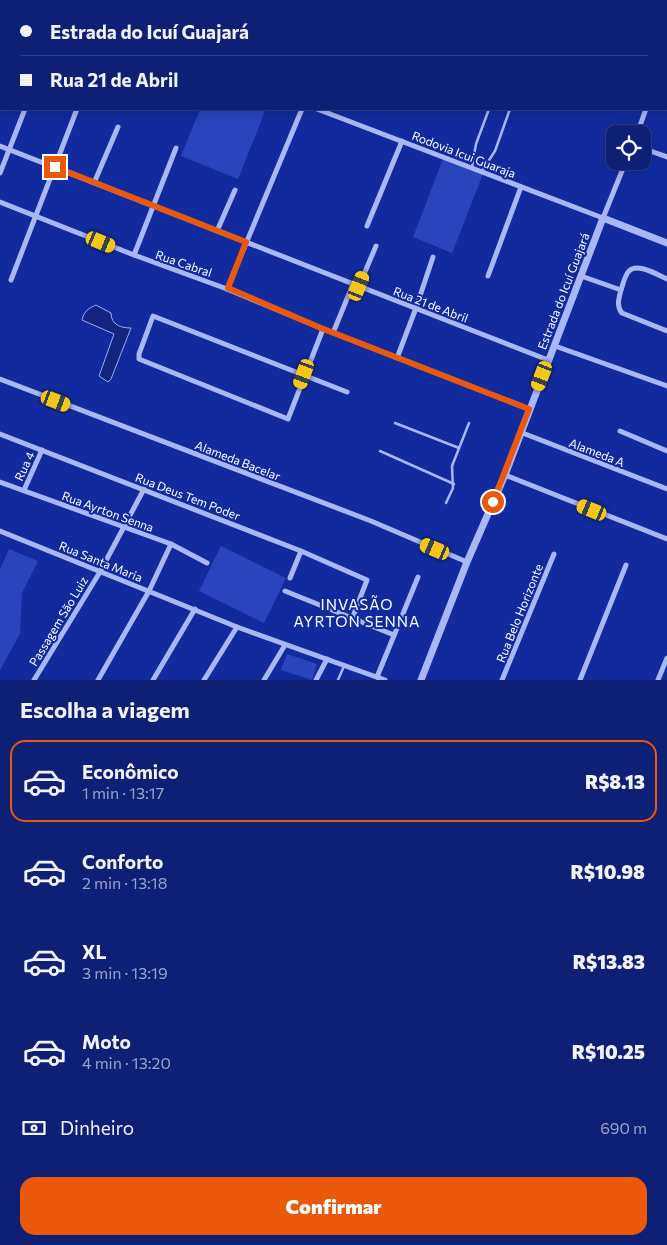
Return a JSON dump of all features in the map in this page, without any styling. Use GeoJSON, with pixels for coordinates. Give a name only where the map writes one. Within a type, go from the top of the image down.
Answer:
{"type":"FeatureCollection","features":[{"type":"Feature","properties":{"kind":"street"},"geometry":{"type":"LineString","coordinates":[[0,173],[24,110]]}},
{"type":"Feature","properties":{"kind":"street"},"geometry":{"type":"LineString","coordinates":[[11,280],[77,110]]}},
{"type":"Feature","properties":{"kind":"street"},"geometry":{"type":"LineString","coordinates":[[228,288],[302,110]]}},
{"type":"Feature","properties":{"kind":"street","name":"Rodovia Icui Guaraja"},"geometry":{"type":"LineString","coordinates":[[320,110],[603,218]]}},
{"type":"Feature","properties":{"kind":"street"},"geometry":{"type":"LineString","coordinates":[[640,125],[646,110]]}},
{"type":"Feature","properties":{"kind":"street"},"geometry":{"type":"LineString","coordinates":[[94,182],[118,127]]}},
{"type":"Feature","properties":{"kind":"street"},"geometry":{"type":"LineString","coordinates":[[367,226],[402,141]]}},
{"type":"Feature","properties":{"kind":"street","name":"Rua 21 de Abril"},"geometry":{"type":"LineString","coordinates":[[0,146],[548,360]]}},
{"type":"Feature","properties":{"kind":"street"},"geometry":{"type":"LineString","coordinates":[[134,256],[176,148]]}},
{"type":"Feature","properties":{"kind":"street"},"geometry":{"type":"LineString","coordinates":[[651,151],[667,157]]}},
{"type":"Feature","properties":{"kind":"street","name":"Estrada do Icuí Guajará"},"geometry":{"type":"LineString","coordinates":[[421,680],[467,562],[505,474],[622,170]]}},
{"type":"Feature","properties":{"kind":"street"},"geometry":{"type":"LineString","coordinates":[[488,276],[521,187]]}},
{"type":"Feature","properties":{"kind":"street"},"geometry":{"type":"LineString","coordinates":[[217,231],[235,190]]}},
{"type":"Feature","properties":{"kind":"street","name":"Rua Cabral"},"geometry":{"type":"LineString","coordinates":[[0,202],[134,256],[228,288],[323,329],[529,409]]}},
{"type":"Feature","properties":{"kind":"street"},"geometry":{"type":"LineString","coordinates":[[603,218],[667,243]]}},
{"type":"Feature","properties":{"kind":"street"},"geometry":{"type":"LineString","coordinates":[[333,333],[376,246]]}},
{"type":"Feature","properties":{"kind":"street"},"geometry":{"type":"LineString","coordinates":[[397,358],[416,308],[432,257]]}},
{"type":"Feature","properties":{"kind":"street"},"geometry":{"type":"LineString","coordinates":[[667,278],[640,268],[633,268],[628,272],[618,303],[622,313],[667,331]]}},
{"type":"Feature","properties":{"kind":"street"},"geometry":{"type":"LineString","coordinates":[[581,276],[621,290]]}},
{"type":"Feature","properties":{"kind":"street"},"geometry":{"type":"LineString","coordinates":[[323,329],[304,374],[288,419],[139,359],[139,354],[153,316],[304,374],[348,392]]}},
{"type":"Feature","properties":{"kind":"street"},"geometry":{"type":"LineString","coordinates":[[555,346],[667,386]]}},
{"type":"Feature","properties":{"kind":"street","name":"Alameda Bacelar"},"geometry":{"type":"LineString","coordinates":[[0,379],[371,521],[467,562]]}},
{"type":"Feature","properties":{"kind":"street"},"geometry":{"type":"LineString","coordinates":[[620,431],[667,451]]}},
{"type":"Feature","properties":{"kind":"street","name":"Alameda A"},"geometry":{"type":"LineString","coordinates":[[520,432],[667,489]]}},
{"type":"Feature","properties":{"kind":"street","name":"Rua Deus Tem Poder"},"geometry":{"type":"LineString","coordinates":[[0,434],[301,551],[367,580],[352,619]]}},
{"type":"Feature","properties":{"kind":"street","name":"Rua 4"},"geometry":{"type":"LineString","coordinates":[[24,490],[42,450]]}},
{"type":"Feature","properties":{"kind":"street"},"geometry":{"type":"LineString","coordinates":[[505,474],[667,540]]}},
{"type":"Feature","properties":{"kind":"street","name":"Rua Ayrton Senna"},"geometry":{"type":"LineString","coordinates":[[0,482],[171,544],[207,563]]}},
{"type":"Feature","properties":{"kind":"street","name":"Passagem São Luiz"},"geometry":{"type":"LineString","coordinates":[[34,680],[100,572],[144,489]]}},
{"type":"Feature","properties":{"kind":"street","name":"Rua Santa Maria"},"geometry":{"type":"LineString","coordinates":[[0,532],[237,627]]}},
{"type":"Feature","properties":{"kind":"street"},"geometry":{"type":"LineString","coordinates":[[98,680],[149,591],[171,544]]}},
{"type":"Feature","properties":{"kind":"street"},"geometry":{"type":"LineString","coordinates":[[290,578],[301,551]]}},
{"type":"Feature","properties":{"kind":"street","name":"Rua Belo Horizonte"},"geometry":{"type":"LineString","coordinates":[[502,680],[554,554]]}},
{"type":"Feature","properties":{"kind":"street"},"geometry":{"type":"LineString","coordinates":[[580,680],[626,565]]}},
{"type":"Feature","properties":{"kind":"street"},"geometry":{"type":"LineString","coordinates":[[377,677],[418,577]]}},
{"type":"Feature","properties":{"kind":"street"},"geometry":{"type":"LineString","coordinates":[[285,591],[394,635]]}},
{"type":"Feature","properties":{"kind":"street"},"geometry":{"type":"LineString","coordinates":[[153,680],[194,609]]}},
{"type":"Feature","properties":{"kind":"street"},"geometry":{"type":"LineString","coordinates":[[204,680],[237,627],[384,680]]}},
{"type":"Feature","properties":{"kind":"street"},"geometry":{"type":"LineString","coordinates":[[264,680],[285,645]]}},
{"type":"Feature","properties":{"kind":"street"},"geometry":{"type":"LineString","coordinates":[[658,680],[667,658]]}},
{"type":"Feature","properties":{"kind":"street"},"geometry":{"type":"LineString","coordinates":[[316,680],[327,659]]}},
{"type":"Feature","properties":{"kind":"lane"},"geometry":{"type":"LineString","coordinates":[[472,168],[476,144],[489,110]]}},
{"type":"Feature","properties":{"kind":"lane"},"geometry":{"type":"LineString","coordinates":[[482,171],[495,151],[510,110]]}},
{"type":"Feature","properties":{"kind":"lane"},"geometry":{"type":"LineString","coordinates":[[396,423],[459,448]]}},
{"type":"Feature","properties":{"kind":"lane"},"geometry":{"type":"LineString","coordinates":[[446,503],[454,484],[452,466],[469,423]]}},
{"type":"Feature","properties":{"kind":"lane"},"geometry":{"type":"LineString","coordinates":[[380,451],[454,484]]}},
{"type":"Feature","properties":{"kind":"lane"},"geometry":{"type":"LineString","coordinates":[[338,680],[344,666]]}},
{"type":"Feature","properties":{"kind":"shaded area"},"geometry":{"type":"Polygon","coordinates":[[[200,110],[266,110],[238,179],[181,156],[200,110]]]}},
{"type":"Feature","properties":{"kind":"shaded area"},"geometry":{"type":"Polygon","coordinates":[[[443,159],[483,174],[452,253],[413,237],[443,159]]]}},
{"type":"Feature","properties":{"kind":"shaded area"},"geometry":{"type":"Polygon","coordinates":[[[96,305],[111,313],[111,317],[117,325],[131,328],[111,379],[108,382],[99,376],[114,334],[82,320],[87,310],[96,305]]]}},
{"type":"Feature","properties":{"kind":"shaded area"},"geometry":{"type":"Polygon","coordinates":[[[221,546],[286,578],[264,623],[199,591],[221,546]]]}},
{"type":"Feature","properties":{"kind":"shaded area"},"geometry":{"type":"Polygon","coordinates":[[[9,549],[38,561],[22,593],[20,634],[0,670],[0,569],[9,549]]]}},
{"type":"Feature","properties":{"kind":"shaded area"},"geometry":{"type":"Polygon","coordinates":[[[287,654],[317,664],[312,680],[281,670],[287,654]]]}},
{"type":"Feature","properties":{"kind":"district","name":"INVASÃO AYRTON SENNA"},"geometry":{"type":"Point","coordinates":[357,612]}},
{"type":"Feature","properties":{"kind":"route"},"geometry":{"type":"LineString","coordinates":[[55,167],[246,242],[228,288],[321,328],[529,409],[493,502]]}}]}
